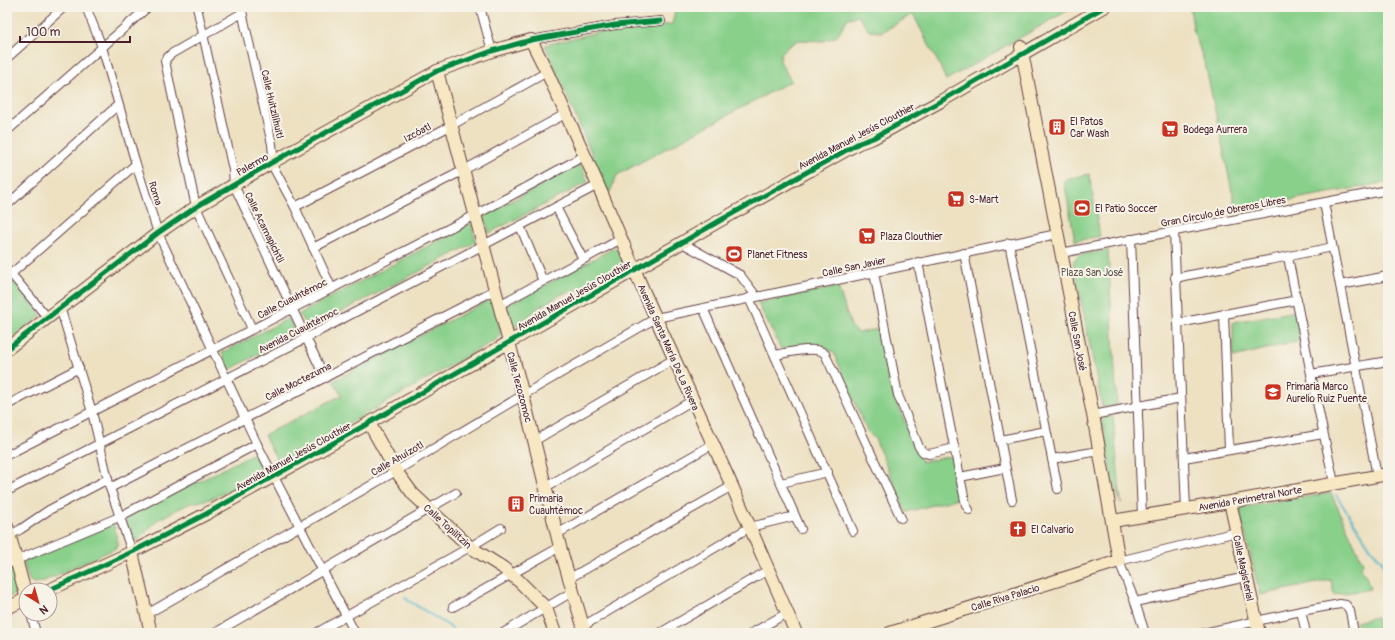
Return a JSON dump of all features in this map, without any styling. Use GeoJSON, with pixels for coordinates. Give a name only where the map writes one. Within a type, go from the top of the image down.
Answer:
{"type":"FeatureCollection","features":[{"type":"Feature","properties":{"kind":"street"},"geometry":{"type":"LineString","coordinates":[[7,58],[64,7]]}},
{"type":"Feature","properties":{"kind":"street","name":"Roma"},"geometry":{"type":"LineString","coordinates":[[86,7],[102,47],[118,105],[158,232],[257,444],[355,633]]}},
{"type":"Feature","properties":{"kind":"street"},"geometry":{"type":"LineString","coordinates":[[7,131],[148,7]]}},
{"type":"Feature","properties":{"kind":"street","name":"Calle Acamapichtli"},"geometry":{"type":"LineString","coordinates":[[197,7],[202,36],[233,170],[234,185],[325,378]]}},
{"type":"Feature","properties":{"kind":"street"},"geometry":{"type":"LineString","coordinates":[[480,7],[492,51]]}},
{"type":"Feature","properties":{"kind":"street","name":"Avenida Manuel Jesús Clouthier"},"geometry":{"type":"LineString","coordinates":[[1021,50],[1089,7]]}},
{"type":"Feature","properties":{"kind":"street","name":"Avenida Manuel Jesús Clouthier"},"geometry":{"type":"LineString","coordinates":[[58,586],[132,552],[274,477],[859,143],[867,135],[1021,50],[1104,7]]}},
{"type":"Feature","properties":{"kind":"street"},"geometry":{"type":"LineString","coordinates":[[242,10],[171,54],[166,59],[165,64],[196,207],[252,329]]}},
{"type":"Feature","properties":{"kind":"street","name":"Calle Huitzilíhuitl"},"geometry":{"type":"LineString","coordinates":[[242,10],[272,144],[273,156],[271,163]]}},
{"type":"Feature","properties":{"kind":"street"},"geometry":{"type":"LineString","coordinates":[[531,40],[615,25],[661,21]]}},
{"type":"Feature","properties":{"kind":"street","name":"Palermo"},"geometry":{"type":"LineString","coordinates":[[7,349],[158,232],[196,207],[271,163],[436,71],[492,51],[531,40]]}},
{"type":"Feature","properties":{"kind":"street","name":"Avenida Santa María De La Rivera"},"geometry":{"type":"LineString","coordinates":[[531,40],[598,185],[634,271],[732,486],[796,633]]}},
{"type":"Feature","properties":{"kind":"street","name":"Calle San José"},"geometry":{"type":"LineString","coordinates":[[1021,50],[1093,415],[1119,561],[1145,633]]}},
{"type":"Feature","properties":{"kind":"street","name":"Calle Tezozomoc"},"geometry":{"type":"LineString","coordinates":[[436,71],[452,125],[523,395],[568,579],[584,629]]}},
{"type":"Feature","properties":{"kind":"street","name":"Izcóatl"},"geometry":{"type":"LineString","coordinates":[[295,207],[452,125],[546,72]]}},
{"type":"Feature","properties":{"kind":"street"},"geometry":{"type":"LineString","coordinates":[[7,205],[118,105]]}},
{"type":"Feature","properties":{"kind":"street"},"geometry":{"type":"LineString","coordinates":[[313,248],[464,170],[565,114]]}},
{"type":"Feature","properties":{"kind":"street","name":"Calle Cuauhtémoc"},"geometry":{"type":"LineString","coordinates":[[7,455],[475,215],[584,156]]}},
{"type":"Feature","properties":{"kind":"street"},"geometry":{"type":"LineString","coordinates":[[271,163],[295,207],[332,289]]}},
{"type":"Feature","properties":{"kind":"street"},"geometry":{"type":"LineString","coordinates":[[47,317],[9,272],[136,164]]}},
{"type":"Feature","properties":{"kind":"street","name":"Avenida Cuauhtémoc"},"geometry":{"type":"LineString","coordinates":[[7,491],[225,378],[306,338],[598,185]]}},
{"type":"Feature","properties":{"kind":"street","name":"Gran Círculo de Obreros Libres"},"geometry":{"type":"LineString","coordinates":[[1061,253],[1388,190]]}},
{"type":"Feature","properties":{"kind":"street"},"geometry":{"type":"LineString","coordinates":[[1324,203],[1356,367],[1382,475]]}},
{"type":"Feature","properties":{"kind":"street"},"geometry":{"type":"LineString","coordinates":[[556,207],[583,259]]}},
{"type":"Feature","properties":{"kind":"street"},"geometry":{"type":"LineString","coordinates":[[520,226],[543,281]]}},
{"type":"Feature","properties":{"kind":"street"},"geometry":{"type":"LineString","coordinates":[[1174,231],[1186,509]]}},
{"type":"Feature","properties":{"kind":"street","name":"Calle San Javier"},"geometry":{"type":"LineString","coordinates":[[656,318],[1057,234]]}},
{"type":"Feature","properties":{"kind":"street"},"geometry":{"type":"LineString","coordinates":[[499,305],[621,238]]}},
{"type":"Feature","properties":{"kind":"street"},"geometry":{"type":"LineString","coordinates":[[1131,239],[1142,516]]}},
{"type":"Feature","properties":{"kind":"street"},"geometry":{"type":"LineString","coordinates":[[682,243],[740,275],[752,297],[775,355],[853,531]]}},
{"type":"Feature","properties":{"kind":"street"},"geometry":{"type":"LineString","coordinates":[[1009,243],[1058,489]]}},
{"type":"Feature","properties":{"kind":"street"},"geometry":{"type":"LineString","coordinates":[[1176,278],[1233,266],[1288,257],[1332,247]]}},
{"type":"Feature","properties":{"kind":"street"},"geometry":{"type":"LineString","coordinates":[[964,253],[1012,500]]}},
{"type":"Feature","properties":{"kind":"street"},"geometry":{"type":"LineString","coordinates":[[1288,257],[1334,483]]}},
{"type":"Feature","properties":{"kind":"street"},"geometry":{"type":"LineString","coordinates":[[918,262],[960,477],[966,505],[969,510]]}},
{"type":"Feature","properties":{"kind":"street"},"geometry":{"type":"LineString","coordinates":[[874,273],[898,395],[919,447],[925,454],[955,448]]}},
{"type":"Feature","properties":{"kind":"street"},"geometry":{"type":"LineString","coordinates":[[1340,285],[1388,276]]}},
{"type":"Feature","properties":{"kind":"street","name":"Calle Moctezuma"},"geometry":{"type":"LineString","coordinates":[[110,488],[495,290]]}},
{"type":"Feature","properties":{"kind":"street"},"geometry":{"type":"LineString","coordinates":[[1179,323],[1297,300]]}},
{"type":"Feature","properties":{"kind":"street"},"geometry":{"type":"LineString","coordinates":[[60,307],[92,412],[110,488],[132,552],[151,633]]}},
{"type":"Feature","properties":{"kind":"street"},"geometry":{"type":"LineString","coordinates":[[703,308],[801,529]]}},
{"type":"Feature","properties":{"kind":"street"},"geometry":{"type":"LineString","coordinates":[[1224,314],[1229,450]]}},
{"type":"Feature","properties":{"kind":"street","name":"Calle Ahuízotl"},"geometry":{"type":"LineString","coordinates":[[147,614],[396,471],[656,318]]}},
{"type":"Feature","properties":{"kind":"street"},"geometry":{"type":"LineString","coordinates":[[775,355],[811,350],[820,350],[825,354],[901,518]]}},
{"type":"Feature","properties":{"kind":"street"},"geometry":{"type":"LineString","coordinates":[[534,441],[674,360]]}},
{"type":"Feature","properties":{"kind":"street"},"geometry":{"type":"LineString","coordinates":[[1311,374],[1388,361]]}},
{"type":"Feature","properties":{"kind":"street"},"geometry":{"type":"LineString","coordinates":[[7,405],[79,368]]}},
{"type":"Feature","properties":{"kind":"street"},"geometry":{"type":"LineString","coordinates":[[1093,415],[1181,398]]}},
{"type":"Feature","properties":{"kind":"street"},"geometry":{"type":"LineString","coordinates":[[546,487],[693,400]]}},
{"type":"Feature","properties":{"kind":"street","name":"Calle Topilitzin"},"geometry":{"type":"LineString","coordinates":[[369,423],[396,471],[413,494],[470,547],[512,574],[546,608],[555,633]]}},
{"type":"Feature","properties":{"kind":"street"},"geometry":{"type":"LineString","coordinates":[[1000,440],[1046,431]]}},
{"type":"Feature","properties":{"kind":"street"},"geometry":{"type":"LineString","coordinates":[[1184,458],[1323,434]]}},
{"type":"Feature","properties":{"kind":"street"},"geometry":{"type":"LineString","coordinates":[[11,562],[119,517],[257,444]]}},
{"type":"Feature","properties":{"kind":"street"},"geometry":{"type":"LineString","coordinates":[[557,534],[712,444]]}},
{"type":"Feature","properties":{"kind":"street"},"geometry":{"type":"LineString","coordinates":[[1052,459],[1099,451]]}},
{"type":"Feature","properties":{"kind":"street"},"geometry":{"type":"LineString","coordinates":[[960,477],[1005,468]]}},
{"type":"Feature","properties":{"kind":"street"},"geometry":{"type":"LineString","coordinates":[[781,483],[828,472]]}},
{"type":"Feature","properties":{"kind":"street","name":"Avenida Perimetral Norte"},"geometry":{"type":"LineString","coordinates":[[1112,521],[1382,475]]}},
{"type":"Feature","properties":{"kind":"street"},"geometry":{"type":"LineString","coordinates":[[19,582],[11,562],[8,533],[108,479]]}},
{"type":"Feature","properties":{"kind":"street"},"geometry":{"type":"LineString","coordinates":[[568,579],[732,486]]}},
{"type":"Feature","properties":{"kind":"street"},"geometry":{"type":"LineString","coordinates":[[215,633],[456,493]]}},
{"type":"Feature","properties":{"kind":"street","name":"Calle Magisterial"},"geometry":{"type":"LineString","coordinates":[[1230,502],[1257,628]]}},
{"type":"Feature","properties":{"kind":"street"},"geometry":{"type":"LineString","coordinates":[[584,629],[750,527],[795,516]]}},
{"type":"Feature","properties":{"kind":"street"},"geometry":{"type":"LineString","coordinates":[[316,633],[470,547],[501,528]]}},
{"type":"Feature","properties":{"kind":"street"},"geometry":{"type":"LineString","coordinates":[[1119,561],[1237,532]]}},
{"type":"Feature","properties":{"kind":"street"},"geometry":{"type":"LineString","coordinates":[[453,607],[560,547]]}},
{"type":"Feature","properties":{"kind":"street","name":"Calle Riva Palacio"},"geometry":{"type":"LineString","coordinates":[[890,633],[1119,561]]}},
{"type":"Feature","properties":{"kind":"street"},"geometry":{"type":"LineString","coordinates":[[660,633],[768,570]]}},
{"type":"Feature","properties":{"kind":"street"},"geometry":{"type":"LineString","coordinates":[[1135,602],[1246,577]]}},
{"type":"Feature","properties":{"kind":"street"},"geometry":{"type":"LineString","coordinates":[[503,633],[572,592]]}},
{"type":"Feature","properties":{"kind":"street"},"geometry":{"type":"LineString","coordinates":[[7,608],[18,602]]}},
{"type":"Feature","properties":{"kind":"street"},"geometry":{"type":"LineString","coordinates":[[1209,632],[1257,628],[1301,611],[1340,604],[1346,605],[1350,611],[1354,633]]}},
{"type":"Feature","properties":{"kind":"street"},"geometry":{"type":"LineString","coordinates":[[1301,611],[1306,633]]}},
{"type":"Feature","properties":{"kind":"street"},"geometry":{"type":"LineString","coordinates":[[752,633],[787,613]]}},
{"type":"Feature","properties":{"kind":"street"},"geometry":{"type":"LineString","coordinates":[[33,622],[36,633]]}},
{"type":"Feature","properties":{"kind":"green space"},"geometry":{"type":"Polygon","coordinates":[[[676,7],[1074,7],[946,80],[913,14],[882,32],[869,31],[858,16],[848,18],[836,37],[823,41],[798,40],[781,53],[780,61],[791,81],[617,175],[609,194],[545,45],[603,31],[672,24],[676,7]]]}},
{"type":"Feature","properties":{"kind":"green space"},"geometry":{"type":"Polygon","coordinates":[[[1190,7],[1388,7],[1388,182],[1236,210],[1206,68],[1193,28],[1190,7]]]}},
{"type":"Feature","properties":{"kind":"green space"},"geometry":{"type":"Polygon","coordinates":[[[580,163],[588,182],[489,233],[484,216],[580,163]]]}},
{"type":"Feature","properties":{"kind":"green space","name":"El Patio Soccer"},"geometry":{"type":"Polygon","coordinates":[[[1089,174],[1100,236],[1075,241],[1064,180],[1089,174]]]}},
{"type":"Feature","properties":{"kind":"green space"},"geometry":{"type":"Polygon","coordinates":[[[471,223],[476,242],[308,329],[299,314],[471,223]]]}},
{"type":"Feature","properties":{"kind":"green space"},"geometry":{"type":"Polygon","coordinates":[[[616,247],[624,265],[588,286],[564,293],[539,307],[512,330],[506,306],[616,247]]]}},
{"type":"Feature","properties":{"kind":"green space","name":"Plaza San José"},"geometry":{"type":"Polygon","coordinates":[[[1108,250],[1117,406],[1105,407],[1102,406],[1073,261],[1079,255],[1108,250]]]}},
{"type":"Feature","properties":{"kind":"green space"},"geometry":{"type":"Polygon","coordinates":[[[7,273],[42,315],[7,343],[7,273]]]}},
{"type":"Feature","properties":{"kind":"green space"},"geometry":{"type":"Polygon","coordinates":[[[838,287],[851,326],[858,333],[879,329],[890,387],[922,462],[952,456],[960,498],[906,512],[875,439],[867,431],[834,353],[819,344],[781,349],[758,303],[838,287]]]}},
{"type":"Feature","properties":{"kind":"green space"},"geometry":{"type":"Polygon","coordinates":[[[493,298],[501,334],[497,339],[280,463],[277,460],[264,435],[342,395],[333,381],[493,298]]]}},
{"type":"Feature","properties":{"kind":"green space"},"geometry":{"type":"Polygon","coordinates":[[[1295,312],[1300,341],[1233,357],[1233,322],[1295,312]]]}},
{"type":"Feature","properties":{"kind":"green space"},"geometry":{"type":"Polygon","coordinates":[[[289,318],[295,335],[229,370],[222,353],[289,318]]]}},
{"type":"Feature","properties":{"kind":"green space"},"geometry":{"type":"Polygon","coordinates":[[[1106,416],[1113,417],[1121,503],[1113,483],[1102,420],[1106,416]]]}},
{"type":"Feature","properties":{"kind":"green space"},"geometry":{"type":"Polygon","coordinates":[[[254,453],[266,476],[210,499],[188,504],[159,519],[138,540],[131,543],[125,517],[254,453]]]}},
{"type":"Feature","properties":{"kind":"green space"},"geometry":{"type":"Polygon","coordinates":[[[1331,493],[1363,563],[1360,568],[1366,576],[1370,589],[1334,595],[1331,580],[1260,595],[1239,508],[1331,493]]]}},
{"type":"Feature","properties":{"kind":"green space"},"geometry":{"type":"Polygon","coordinates":[[[113,521],[118,544],[116,548],[42,582],[32,582],[29,580],[23,562],[113,521]]]}},
{"type":"Feature","properties":{"kind":"green space"},"geometry":{"type":"Polygon","coordinates":[[[12,567],[17,588],[16,593],[7,598],[7,569],[12,567]]]}},
{"type":"Feature","properties":{"kind":"green space"},"geometry":{"type":"Polygon","coordinates":[[[1376,617],[1381,633],[1359,633],[1356,622],[1376,617]]]}},
{"type":"Feature","properties":{"kind":"waterway"},"geometry":{"type":"LineString","coordinates":[[1336,495],[1371,549],[1382,561],[1388,584]]}},
{"type":"Feature","properties":{"kind":"waterway"},"geometry":{"type":"LineString","coordinates":[[405,597],[449,626],[455,633]]}},
{"type":"Feature","properties":{"kind":"cycle path"},"geometry":{"type":"LineString","coordinates":[[58,586],[132,552],[206,514],[369,423],[721,220],[859,143],[873,138],[941,101],[1104,7]]}},
{"type":"Feature","properties":{"kind":"cycle path"},"geometry":{"type":"LineString","coordinates":[[7,349],[158,233],[196,207],[271,163],[437,71],[492,51],[531,40],[615,25],[661,21]]}},
{"type":"Feature","properties":{"kind":"place","name":"El Patos Car Wash"},"geometry":{"type":"Point","coordinates":[1057,127]}},
{"type":"Feature","properties":{"kind":"place","name":"Bodega Aurrera"},"geometry":{"type":"Point","coordinates":[1170,129]}},
{"type":"Feature","properties":{"kind":"place","name":"S-Mart"},"geometry":{"type":"Point","coordinates":[956,199]}},
{"type":"Feature","properties":{"kind":"place","name":"El Patio Soccer"},"geometry":{"type":"Point","coordinates":[1082,208]}},
{"type":"Feature","properties":{"kind":"place","name":"Plaza Clouthier"},"geometry":{"type":"Point","coordinates":[867,236]}},
{"type":"Feature","properties":{"kind":"place","name":"Planet Fitness"},"geometry":{"type":"Point","coordinates":[734,254]}},
{"type":"Feature","properties":{"kind":"place","name":"Primaria Marco Aurelio Ruiz Puente"},"geometry":{"type":"Point","coordinates":[1273,392]}},
{"type":"Feature","properties":{"kind":"place","name":"Primaria Cuauhtémoc"},"geometry":{"type":"Point","coordinates":[516,504]}},
{"type":"Feature","properties":{"kind":"place","name":"El Calvario"},"geometry":{"type":"Point","coordinates":[1018,529]}}]}
